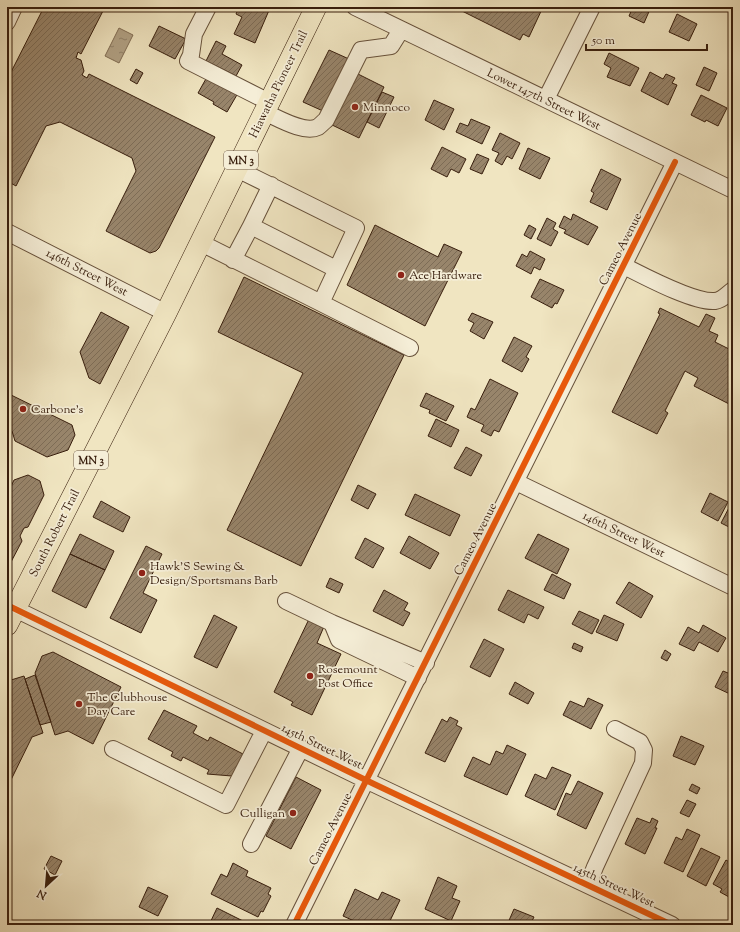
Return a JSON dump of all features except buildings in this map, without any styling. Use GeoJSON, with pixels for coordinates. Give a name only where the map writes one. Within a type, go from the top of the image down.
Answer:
{"type":"FeatureCollection","features":[{"type":"Feature","properties":{"kind":"main road","name":"Hiawatha Pioneer Trail"},"geometry":{"type":"LineString","coordinates":[[166,313],[316,7]]}},
{"type":"Feature","properties":{"kind":"main road","name":"South Robert Trail"},"geometry":{"type":"LineString","coordinates":[[10,613],[166,313]]}},
{"type":"Feature","properties":{"kind":"street"},"geometry":{"type":"LineString","coordinates":[[7,22],[14,7]]}},
{"type":"Feature","properties":{"kind":"street"},"geometry":{"type":"LineString","coordinates":[[208,7],[194,34],[191,55],[188,61],[267,107],[298,127],[309,129],[318,127],[326,120],[361,50],[390,46],[400,30]]}},
{"type":"Feature","properties":{"kind":"street","name":"Lower 147th Street West"},"geometry":{"type":"LineString","coordinates":[[355,7],[733,190]]}},
{"type":"Feature","properties":{"kind":"street"},"geometry":{"type":"LineString","coordinates":[[546,99],[592,7]]}},
{"type":"Feature","properties":{"kind":"street","name":"Cameo Avenue"},"geometry":{"type":"LineString","coordinates":[[294,925],[676,162]]}},
{"type":"Feature","properties":{"kind":"street"},"geometry":{"type":"LineString","coordinates":[[237,168],[356,228],[321,303]]}},
{"type":"Feature","properties":{"kind":"street"},"geometry":{"type":"LineString","coordinates":[[233,260],[271,185]]}},
{"type":"Feature","properties":{"kind":"street"},"geometry":{"type":"LineString","coordinates":[[251,226],[336,269]]}},
{"type":"Feature","properties":{"kind":"street","name":"146th Street West"},"geometry":{"type":"LineString","coordinates":[[7,232],[166,313]]}},
{"type":"Feature","properties":{"kind":"street"},"geometry":{"type":"LineString","coordinates":[[201,243],[410,348]]}},
{"type":"Feature","properties":{"kind":"street"},"geometry":{"type":"LineString","coordinates":[[624,266],[686,295],[708,301],[716,301],[723,298],[733,290]]}},
{"type":"Feature","properties":{"kind":"street","name":"146th Street West"},"geometry":{"type":"LineString","coordinates":[[516,482],[733,587]]}},
{"type":"Feature","properties":{"kind":"street"},"geometry":{"type":"LineString","coordinates":[[286,601],[332,623],[426,663]]}},
{"type":"Feature","properties":{"kind":"street","name":"145th Street West"},"geometry":{"type":"LineString","coordinates":[[10,613],[264,730],[672,925]]}},
{"type":"Feature","properties":{"kind":"street"},"geometry":{"type":"LineString","coordinates":[[332,623],[340,640],[418,678]]}},
{"type":"Feature","properties":{"kind":"street"},"geometry":{"type":"LineString","coordinates":[[588,885],[643,763],[644,750],[640,742],[615,729]]}},
{"type":"Feature","properties":{"kind":"street"},"geometry":{"type":"LineString","coordinates":[[113,749],[226,805],[264,730]]}},
{"type":"Feature","properties":{"kind":"street"},"geometry":{"type":"LineString","coordinates":[[251,844],[301,748]]}},
{"type":"Feature","properties":{"kind":"water"},"geometry":{"type":"Polygon","coordinates":[[[119,28],[133,35],[119,63],[105,56],[119,28]]]}},
{"type":"Feature","properties":{"kind":"cycle path"},"geometry":{"type":"LineString","coordinates":[[294,925],[675,162]]}},
{"type":"Feature","properties":{"kind":"cycle path"},"geometry":{"type":"LineString","coordinates":[[7,605],[374,784],[672,925]]}},
{"type":"Feature","properties":{"kind":"place","name":"Minnoco"},"geometry":{"type":"Point","coordinates":[355,107]}},
{"type":"Feature","properties":{"kind":"place","name":"Ace Hardware"},"geometry":{"type":"Point","coordinates":[401,275]}},
{"type":"Feature","properties":{"kind":"place","name":"Carbone's"},"geometry":{"type":"Point","coordinates":[23,409]}},
{"type":"Feature","properties":{"kind":"place","name":"Hawk'S Sewing & Design/Sportsmans Barb"},"geometry":{"type":"Point","coordinates":[142,573]}},
{"type":"Feature","properties":{"kind":"place","name":"Rosemount Post Office"},"geometry":{"type":"Point","coordinates":[310,676]}},
{"type":"Feature","properties":{"kind":"place","name":"The Clubhouse Day Care"},"geometry":{"type":"Point","coordinates":[79,704]}},
{"type":"Feature","properties":{"kind":"place","name":"Culligan"},"geometry":{"type":"Point","coordinates":[293,813]}}]}
